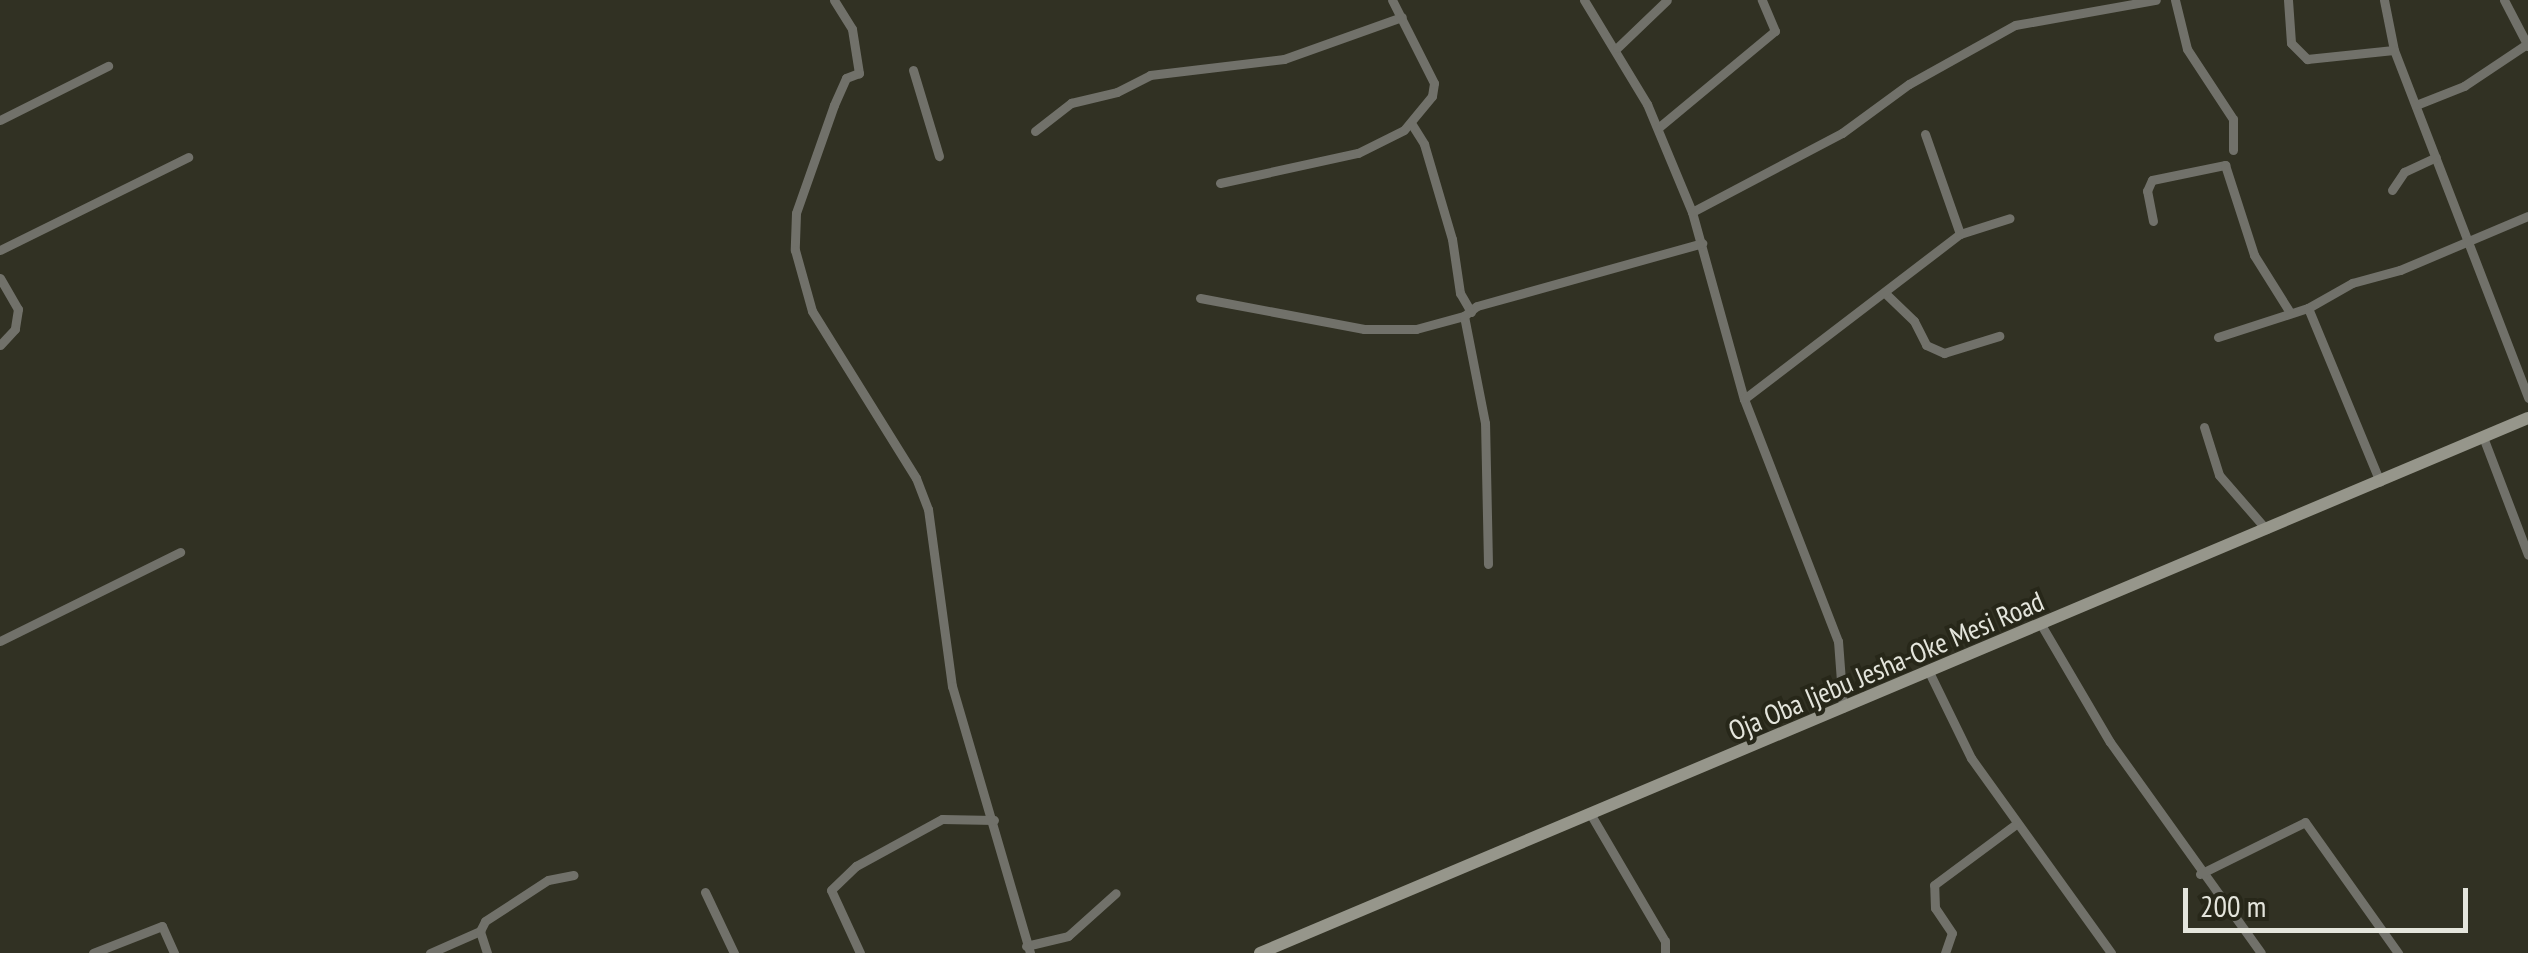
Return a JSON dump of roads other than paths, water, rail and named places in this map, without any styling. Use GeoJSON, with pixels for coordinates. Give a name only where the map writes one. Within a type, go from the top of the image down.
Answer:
{"type":"FeatureCollection","features":[{"type":"Feature","properties":{"kind":"main road","name":"Oja Oba Ijebu Jesha-Oke Mesi Road"},"geometry":{"type":"LineString","coordinates":[[1260,953],[2043,628],[2266,528],[2528,418]]}},
{"type":"Feature","properties":{"kind":"street"},"geometry":{"type":"LineString","coordinates":[[834,0],[852,30],[859,74],[846,78],[796,213],[795,250],[812,311],[916,478],[928,509],[952,686],[994,820],[1028,949],[1068,936],[1116,894]]}},
{"type":"Feature","properties":{"kind":"street"},"geometry":{"type":"LineString","coordinates":[[1220,183],[1358,153],[1411,123],[1434,83],[1392,0]]}},
{"type":"Feature","properties":{"kind":"street"},"geometry":{"type":"LineString","coordinates":[[1584,0],[1617,48],[1658,128],[1692,212],[1744,399],[1838,641],[1843,711]]}},
{"type":"Feature","properties":{"kind":"street"},"geometry":{"type":"LineString","coordinates":[[1617,48],[1667,0]]}},
{"type":"Feature","properties":{"kind":"street"},"geometry":{"type":"LineString","coordinates":[[1658,128],[1776,31],[1762,0]]}},
{"type":"Feature","properties":{"kind":"street"},"geometry":{"type":"LineString","coordinates":[[1692,212],[1842,133],[1909,84],[2015,25],[2156,0]]}},
{"type":"Feature","properties":{"kind":"street"},"geometry":{"type":"LineString","coordinates":[[2175,0],[2187,49],[2234,119],[2232,150]]}},
{"type":"Feature","properties":{"kind":"street"},"geometry":{"type":"LineString","coordinates":[[2288,0],[2290,43],[2307,59],[2394,50]]}},
{"type":"Feature","properties":{"kind":"street"},"geometry":{"type":"LineString","coordinates":[[2384,0],[2394,50],[2528,398]]}},
{"type":"Feature","properties":{"kind":"street"},"geometry":{"type":"LineString","coordinates":[[2416,104],[2464,86],[2527,45],[2504,0]]}},
{"type":"Feature","properties":{"kind":"street"},"geometry":{"type":"LineString","coordinates":[[1035,130],[1071,103],[1117,92],[1150,74],[1284,59],[1402,17]]}},
{"type":"Feature","properties":{"kind":"street"},"geometry":{"type":"LineString","coordinates":[[0,120],[108,66]]}},
{"type":"Feature","properties":{"kind":"street"},"geometry":{"type":"LineString","coordinates":[[913,70],[938,156]]}},
{"type":"Feature","properties":{"kind":"street"},"geometry":{"type":"LineString","coordinates":[[1411,123],[1424,144],[1452,239],[1467,314],[1485,423],[1488,564]]}},
{"type":"Feature","properties":{"kind":"street"},"geometry":{"type":"LineString","coordinates":[[1925,134],[1960,234]]}},
{"type":"Feature","properties":{"kind":"street"},"geometry":{"type":"LineString","coordinates":[[2392,190],[2404,172],[2436,156]]}},
{"type":"Feature","properties":{"kind":"street"},"geometry":{"type":"LineString","coordinates":[[0,250],[188,158]]}},
{"type":"Feature","properties":{"kind":"street"},"geometry":{"type":"LineString","coordinates":[[2153,221],[2147,191],[2152,180],[2225,165],[2254,255],[2288,311]]}},
{"type":"Feature","properties":{"kind":"street"},"geometry":{"type":"LineString","coordinates":[[2218,337],[2288,311],[2308,308],[2352,282],[2468,243],[2528,216]]}},
{"type":"Feature","properties":{"kind":"street"},"geometry":{"type":"LineString","coordinates":[[1744,399],[1960,234],[2010,218]]}},
{"type":"Feature","properties":{"kind":"street"},"geometry":{"type":"LineString","coordinates":[[1200,298],[1364,329],[1416,329],[1702,243]]}},
{"type":"Feature","properties":{"kind":"street"},"geometry":{"type":"LineString","coordinates":[[0,278],[18,308],[15,328],[0,346]]}},
{"type":"Feature","properties":{"kind":"street"},"geometry":{"type":"LineString","coordinates":[[1886,294],[1914,321],[1926,346],[1944,352],[1998,336]]}},
{"type":"Feature","properties":{"kind":"street"},"geometry":{"type":"LineString","coordinates":[[2308,308],[2380,482]]}},
{"type":"Feature","properties":{"kind":"street"},"geometry":{"type":"LineString","coordinates":[[2204,427],[2218,475],[2266,528]]}},
{"type":"Feature","properties":{"kind":"street"},"geometry":{"type":"LineString","coordinates":[[2483,437],[2528,554]]}},
{"type":"Feature","properties":{"kind":"street"},"geometry":{"type":"LineString","coordinates":[[0,641],[98,598],[180,552]]}},
{"type":"Feature","properties":{"kind":"street"},"geometry":{"type":"LineString","coordinates":[[2043,628],[2200,874],[2261,953]]}},
{"type":"Feature","properties":{"kind":"street"},"geometry":{"type":"LineString","coordinates":[[1930,674],[1971,758],[2110,953]]}},
{"type":"Feature","properties":{"kind":"street"},"geometry":{"type":"LineString","coordinates":[[1592,814],[1665,942],[1665,953]]}},
{"type":"Feature","properties":{"kind":"street"},"geometry":{"type":"LineString","coordinates":[[860,953],[831,890],[856,866],[942,819],[994,820]]}},
{"type":"Feature","properties":{"kind":"street"},"geometry":{"type":"LineString","coordinates":[[2200,874],[2305,822],[2398,953]]}},
{"type":"Feature","properties":{"kind":"street"},"geometry":{"type":"LineString","coordinates":[[1945,953],[1953,939],[1933,902],[1934,885],[2016,824]]}},
{"type":"Feature","properties":{"kind":"street"},"geometry":{"type":"LineString","coordinates":[[430,953],[480,931],[525,893],[574,874]]}},
{"type":"Feature","properties":{"kind":"street"},"geometry":{"type":"LineString","coordinates":[[705,892],[734,953]]}},
{"type":"Feature","properties":{"kind":"street"},"geometry":{"type":"LineString","coordinates":[[93,953],[162,926],[174,953]]}},
{"type":"Feature","properties":{"kind":"street"},"geometry":{"type":"LineString","coordinates":[[480,931],[487,953]]}}]}
